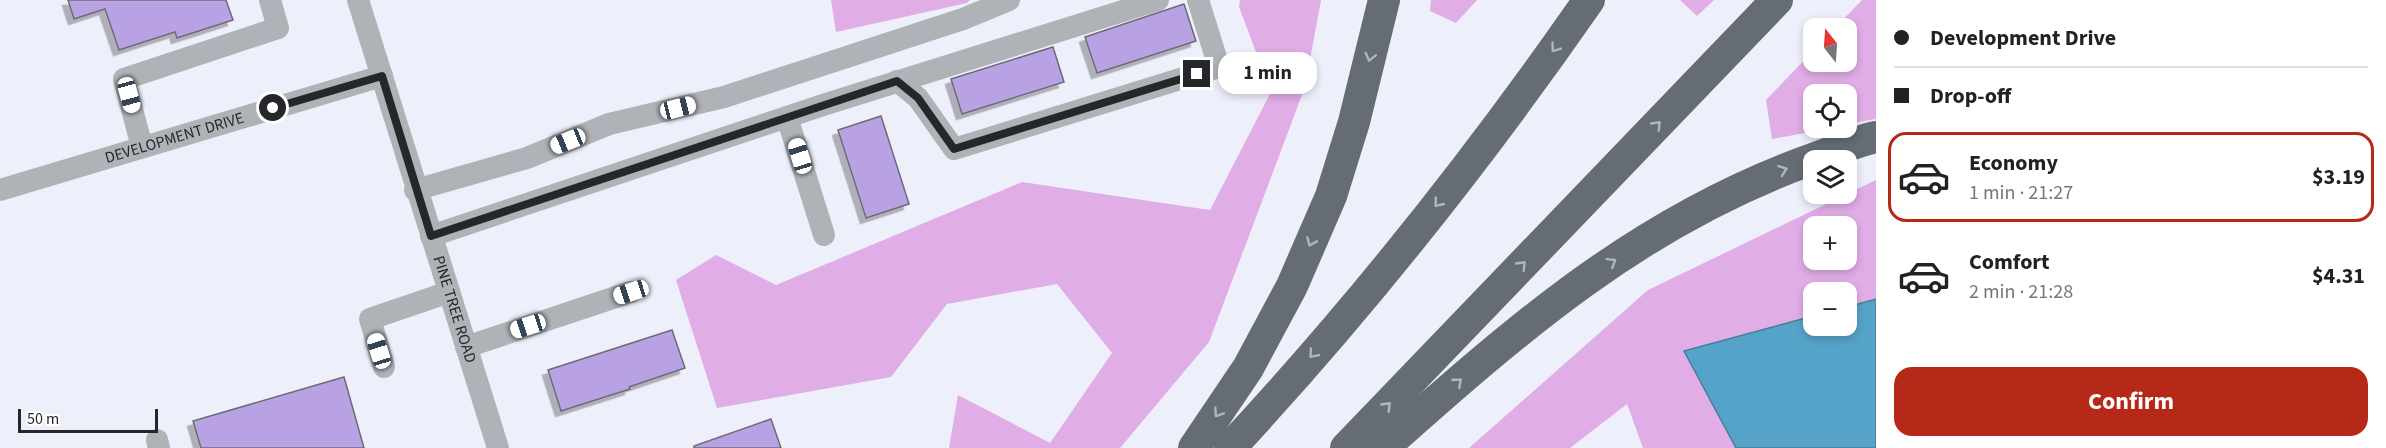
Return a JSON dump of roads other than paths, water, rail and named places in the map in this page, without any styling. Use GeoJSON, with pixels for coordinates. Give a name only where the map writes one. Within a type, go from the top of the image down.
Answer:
{"type":"FeatureCollection","features":[{"type":"Feature","properties":{"kind":"highway"},"geometry":{"type":"LineString","coordinates":[[1194,448],[1259,347],[1292,286],[1331,196],[1354,122],[1383,0]]}},
{"type":"Feature","properties":{"kind":"highway"},"geometry":{"type":"LineString","coordinates":[[1230,448],[1277,397],[1479,153],[1589,0]]}},
{"type":"Feature","properties":{"kind":"highway"},"geometry":{"type":"LineString","coordinates":[[1346,448],[1777,0]]}},
{"type":"Feature","properties":{"kind":"highway"},"geometry":{"type":"LineString","coordinates":[[1383,448],[1504,341],[1588,277],[1675,222],[1763,177],[1876,137]]}},
{"type":"Feature","properties":{"kind":"street"},"geometry":{"type":"LineString","coordinates":[[142,147],[124,79],[278,28],[270,0]]}},
{"type":"Feature","properties":{"kind":"street","name":"PINE TREE ROAD"},"geometry":{"type":"LineString","coordinates":[[357,0],[498,448]]}},
{"type":"Feature","properties":{"kind":"street"},"geometry":{"type":"LineString","coordinates":[[415,190],[527,158],[609,124],[724,97],[963,19],[1009,0]]}},
{"type":"Feature","properties":{"kind":"street"},"geometry":{"type":"LineString","coordinates":[[431,236],[897,81],[1158,0]]}},
{"type":"Feature","properties":{"kind":"street"},"geometry":{"type":"LineString","coordinates":[[897,81],[918,98],[954,149],[1219,67],[1198,0]]}},
{"type":"Feature","properties":{"kind":"street","name":"DEVELOPMENT DRIVE"},"geometry":{"type":"LineString","coordinates":[[0,190],[382,76]]}},
{"type":"Feature","properties":{"kind":"street"},"geometry":{"type":"LineString","coordinates":[[787,117],[824,235]]}},
{"type":"Feature","properties":{"kind":"street"},"geometry":{"type":"LineString","coordinates":[[384,367],[370,319],[449,292]]}},
{"type":"Feature","properties":{"kind":"street"},"geometry":{"type":"LineString","coordinates":[[466,347],[631,292]]}},
{"type":"Feature","properties":{"kind":"water"},"geometry":{"type":"Polygon","coordinates":[[[1876,299],[1876,448],[1736,448],[1684,351],[1803,319],[1803,336],[1857,336],[1857,304],[1876,299]]]}}]}
